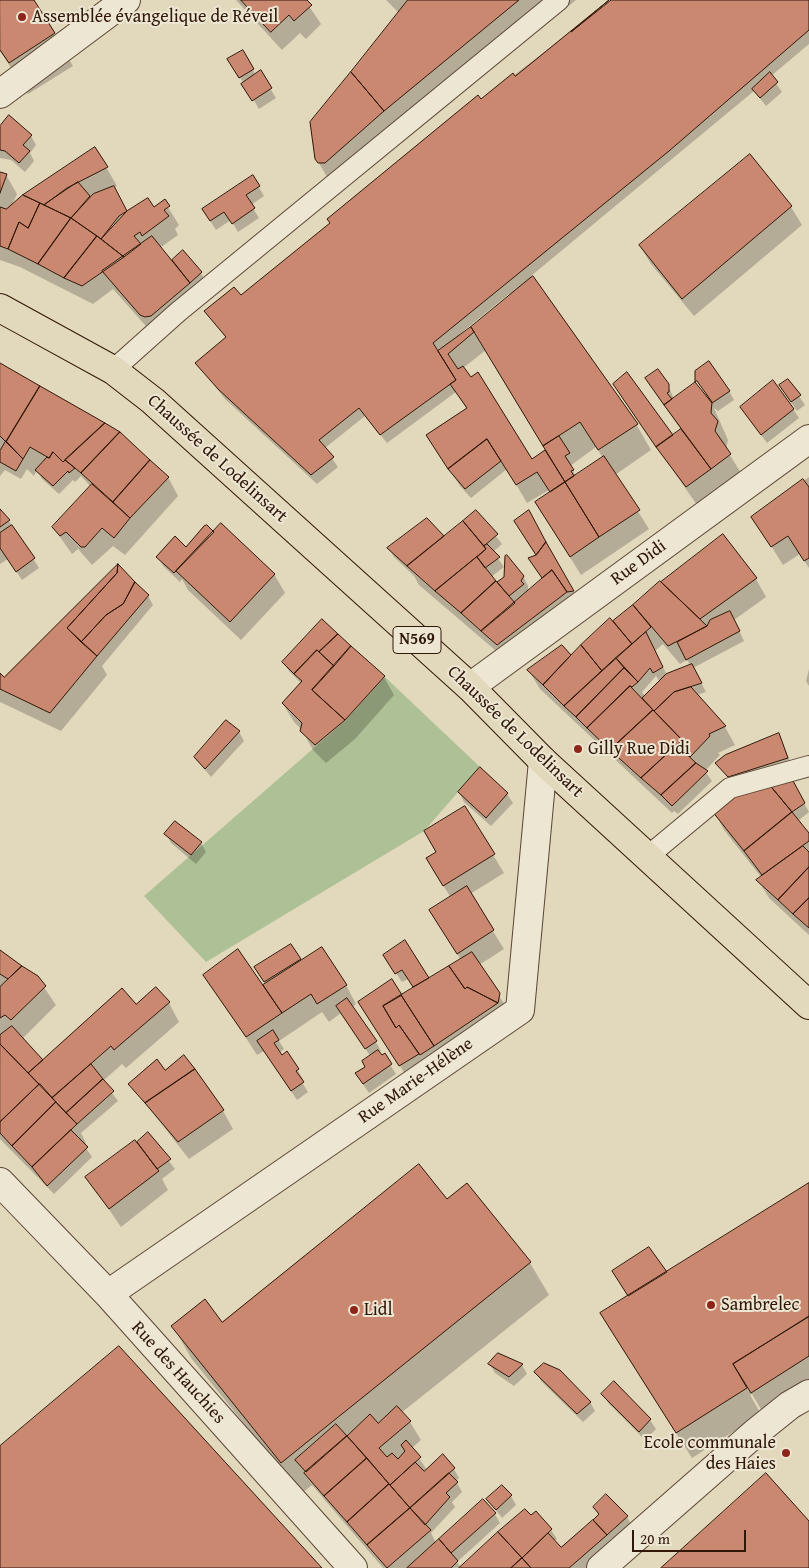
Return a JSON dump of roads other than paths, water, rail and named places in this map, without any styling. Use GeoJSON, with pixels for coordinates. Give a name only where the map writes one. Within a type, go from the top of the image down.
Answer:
{"type":"FeatureCollection","features":[{"type":"Feature","properties":{"kind":"main road","name":"Chaussée de Lodelinsart"},"geometry":{"type":"LineString","coordinates":[[0,308],[113,370],[153,401],[470,687],[543,762],[809,1005]]}},
{"type":"Feature","properties":{"kind":"street"},"geometry":{"type":"LineString","coordinates":[[0,94],[126,0]]}},
{"type":"Feature","properties":{"kind":"street","name":"Rue Didi"},"geometry":{"type":"LineString","coordinates":[[470,687],[809,439]]}},
{"type":"Feature","properties":{"kind":"street","name":"Rue Marie-Hélène"},"geometry":{"type":"LineString","coordinates":[[108,1294],[520,1010],[543,762]]}},
{"type":"Feature","properties":{"kind":"street","name":"Rue des Hauchies"},"geometry":{"type":"LineString","coordinates":[[0,1182],[108,1294],[353,1568]]}},
{"type":"Feature","properties":{"kind":"street"},"geometry":{"type":"LineString","coordinates":[[601,1568],[755,1433],[790,1404],[809,1394]]}},
{"type":"Feature","properties":{"kind":"lane"},"geometry":{"type":"LineString","coordinates":[[113,370],[178,312],[559,0]]}},
{"type":"Feature","properties":{"kind":"lane"},"geometry":{"type":"LineString","coordinates":[[647,857],[730,788],[809,766]]}},
{"type":"Feature","properties":{"kind":"place","name":"Assemblée évangelique de Réveil"},"geometry":{"type":"Point","coordinates":[22,17]}},
{"type":"Feature","properties":{"kind":"place","name":"Gilly Rue Didi"},"geometry":{"type":"Point","coordinates":[578,749]}},
{"type":"Feature","properties":{"kind":"place","name":"Sambrelec"},"geometry":{"type":"Point","coordinates":[711,1305]}},
{"type":"Feature","properties":{"kind":"place","name":"Lidl"},"geometry":{"type":"Point","coordinates":[354,1310]}},
{"type":"Feature","properties":{"kind":"place","name":"Ecole communale des Haies"},"geometry":{"type":"Point","coordinates":[786,1453]}}]}
